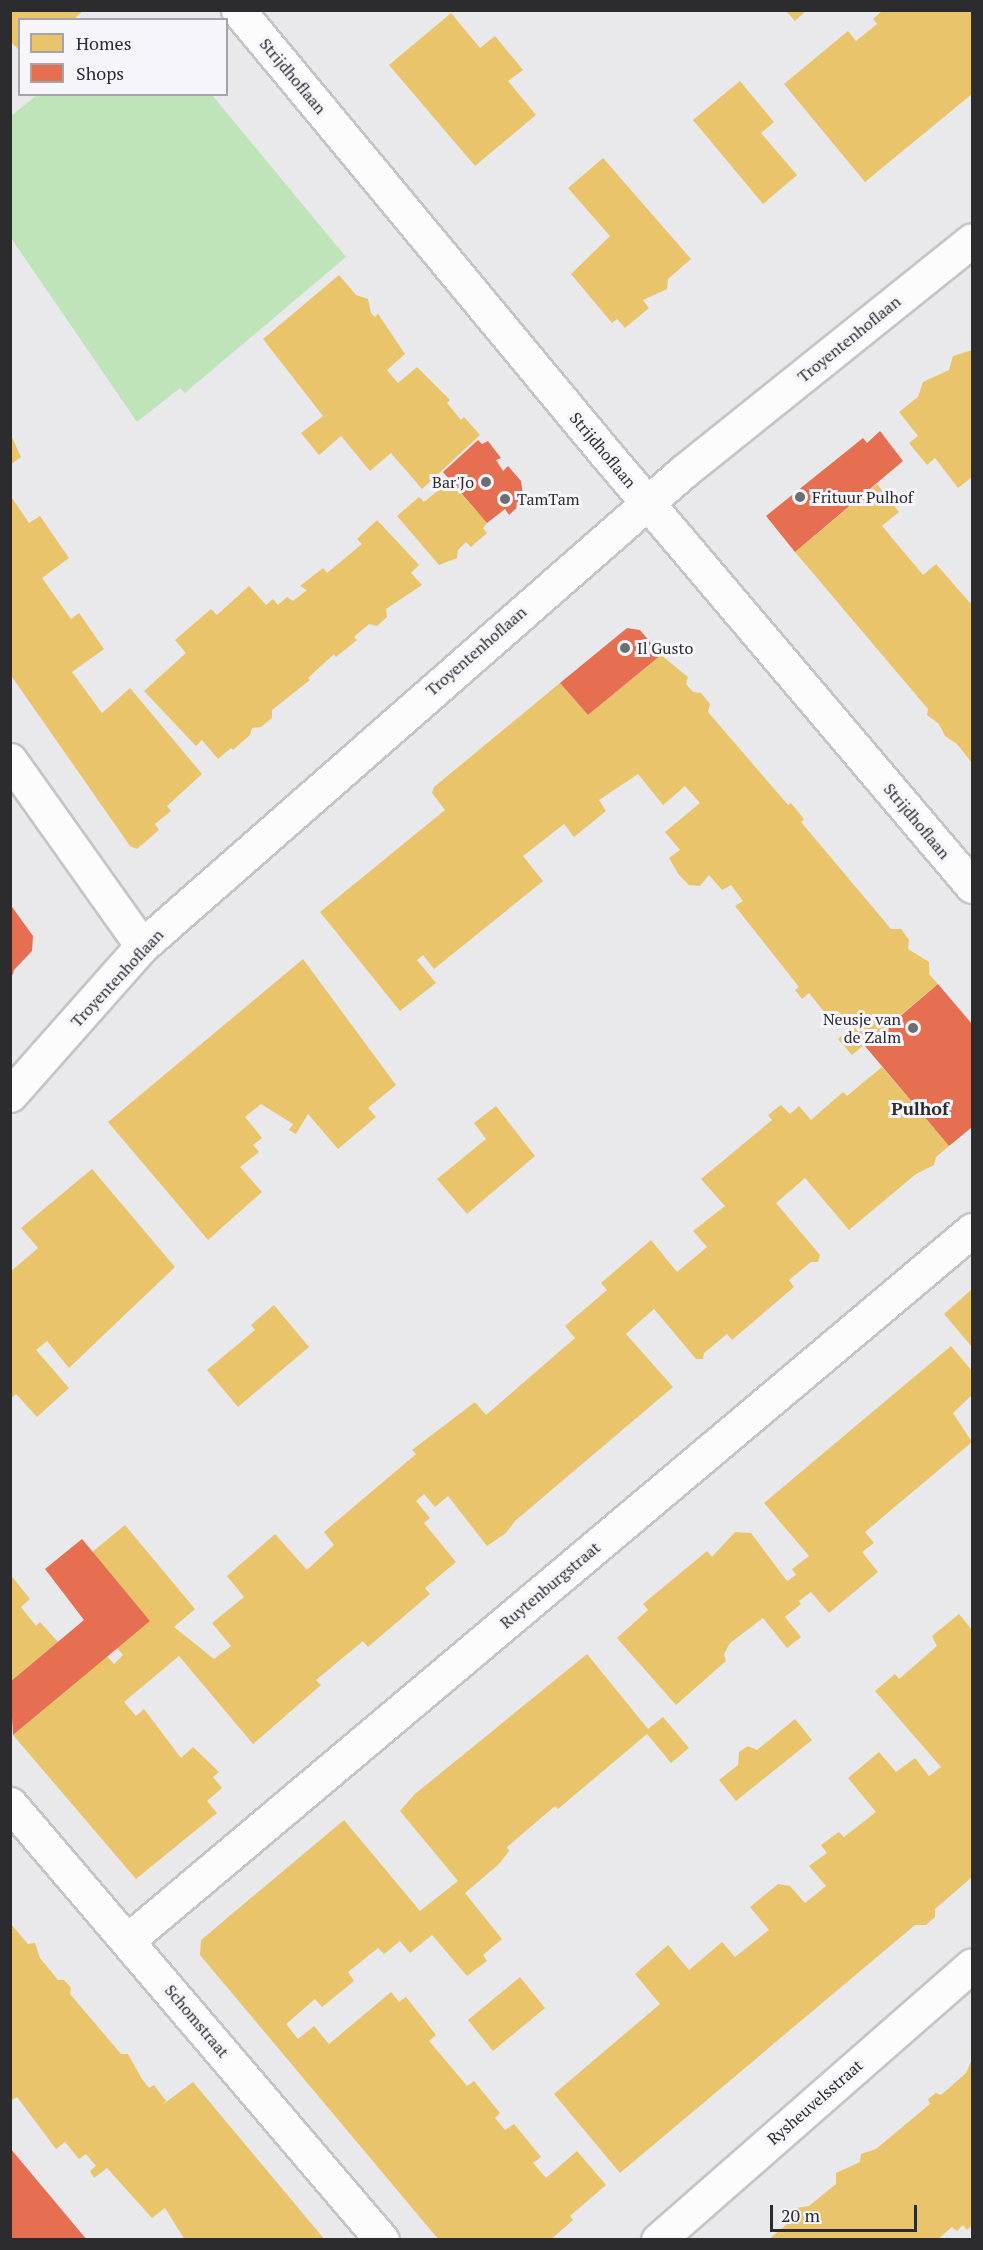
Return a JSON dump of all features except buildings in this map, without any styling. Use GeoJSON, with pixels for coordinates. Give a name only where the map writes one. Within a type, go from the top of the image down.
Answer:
{"type":"FeatureCollection","features":[{"type":"Feature","properties":{"kind":"street","name":"Strijdhoflaan"},"geometry":{"type":"LineString","coordinates":[[238,10],[648,503],[972,886]]}},
{"type":"Feature","properties":{"kind":"street","name":"Troyentenhoflaan"},"geometry":{"type":"LineString","coordinates":[[10,1095],[142,946],[648,503],[972,240]]}},
{"type":"Feature","properties":{"kind":"street"},"geometry":{"type":"LineString","coordinates":[[10,760],[142,946]]}},
{"type":"Feature","properties":{"kind":"street","name":"Ruytenburgstraat"},"geometry":{"type":"LineString","coordinates":[[128,1940],[972,1230]]}},
{"type":"Feature","properties":{"kind":"street","name":"Schomstraat"},"geometry":{"type":"LineString","coordinates":[[10,1804],[382,2240]]}},
{"type":"Feature","properties":{"kind":"street","name":"Rysheuvelsstraat"},"geometry":{"type":"LineString","coordinates":[[658,2240],[972,1965]]}},
{"type":"Feature","properties":{"kind":"green space"},"geometry":{"type":"Polygon","coordinates":[[[36,96],[213,96],[346,257],[185,393],[180,388],[137,422],[11,238],[11,116],[36,96]]]}},
{"type":"Feature","properties":{"kind":"place","name":"Bar'Jo"},"geometry":{"type":"Point","coordinates":[486,482]}},
{"type":"Feature","properties":{"kind":"place","name":"Frituur Pulhof"},"geometry":{"type":"Point","coordinates":[800,497]}},
{"type":"Feature","properties":{"kind":"place","name":"TamTam"},"geometry":{"type":"Point","coordinates":[505,499]}},
{"type":"Feature","properties":{"kind":"place","name":"Il Gusto"},"geometry":{"type":"Point","coordinates":[625,648]}},
{"type":"Feature","properties":{"kind":"place","name":"Neusje van de Zalm"},"geometry":{"type":"Point","coordinates":[913,1028]}},
{"type":"Feature","properties":{"kind":"district","name":"Pulhof"},"geometry":{"type":"Point","coordinates":[920,1108]}}]}
